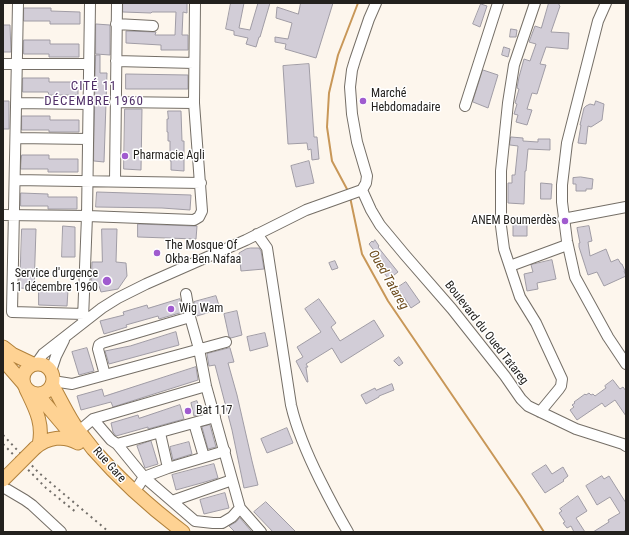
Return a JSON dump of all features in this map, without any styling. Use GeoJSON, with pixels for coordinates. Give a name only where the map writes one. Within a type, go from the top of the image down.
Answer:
{"type":"FeatureCollection","features":[{"type":"Feature","properties":{"kind":"main road"},"geometry":{"type":"LineString","coordinates":[[3,347],[12,354],[35,364],[45,365],[49,368],[41,385],[39,418],[40,445]]}},
{"type":"Feature","properties":{"kind":"main road"},"geometry":{"type":"LineString","coordinates":[[3,360],[41,385],[47,407],[47,424],[40,445]]}},
{"type":"Feature","properties":{"kind":"main road"},"geometry":{"type":"LineString","coordinates":[[35,364],[29,366],[23,374],[22,379],[41,385]]}},
{"type":"Feature","properties":{"kind":"main road","name":"Rue Gare"},"geometry":{"type":"LineString","coordinates":[[41,385],[65,409],[92,458],[129,496],[174,532]]}},
{"type":"Feature","properties":{"kind":"main road","name":"Rue Gare"},"geometry":{"type":"LineString","coordinates":[[47,407],[133,491],[183,532]]}},
{"type":"Feature","properties":{"kind":"main road"},"geometry":{"type":"LineString","coordinates":[[3,480],[40,445],[51,439],[80,438]]}},
{"type":"Feature","properties":{"kind":"street"},"geometry":{"type":"LineString","coordinates":[[18,3],[14,215],[8,312],[83,318]]}},
{"type":"Feature","properties":{"kind":"street"},"geometry":{"type":"LineString","coordinates":[[83,318],[87,216],[90,3]]}},
{"type":"Feature","properties":{"kind":"street"},"geometry":{"type":"LineString","coordinates":[[115,181],[117,3]]}},
{"type":"Feature","properties":{"kind":"street"},"geometry":{"type":"LineString","coordinates":[[3,215],[194,220],[199,217],[202,211],[194,103],[195,3]]}},
{"type":"Feature","properties":{"kind":"street"},"geometry":{"type":"LineString","coordinates":[[35,364],[43,354],[66,336],[83,318],[118,298],[246,240],[306,210],[358,191],[366,183],[367,176],[357,142],[352,114],[350,87],[355,60],[376,3]]}},
{"type":"Feature","properties":{"kind":"street"},"geometry":{"type":"LineString","coordinates":[[465,106],[498,3]]}},
{"type":"Feature","properties":{"kind":"street"},"geometry":{"type":"LineString","coordinates":[[535,3],[514,65],[506,115],[501,171],[501,226],[504,249],[520,297],[536,323],[562,379],[561,386],[540,412]]}},
{"type":"Feature","properties":{"kind":"street"},"geometry":{"type":"LineString","coordinates":[[606,3],[598,22],[567,143],[562,185],[562,202],[567,245],[575,277],[608,337],[622,351],[626,364]]}},
{"type":"Feature","properties":{"kind":"street"},"geometry":{"type":"LineString","coordinates":[[116,24],[153,26]]}},
{"type":"Feature","properties":{"kind":"street"},"geometry":{"type":"LineString","coordinates":[[116,61],[194,63]]}},
{"type":"Feature","properties":{"kind":"street"},"geometry":{"type":"LineString","coordinates":[[3,64],[88,64]]}},
{"type":"Feature","properties":{"kind":"street"},"geometry":{"type":"LineString","coordinates":[[115,102],[194,103]]}},
{"type":"Feature","properties":{"kind":"street"},"geometry":{"type":"LineString","coordinates":[[16,103],[88,104]]}},
{"type":"Feature","properties":{"kind":"street"},"geometry":{"type":"LineString","coordinates":[[16,138],[88,139]]}},
{"type":"Feature","properties":{"kind":"street"},"geometry":{"type":"LineString","coordinates":[[15,180],[200,183]]}},
{"type":"Feature","properties":{"kind":"street","name":"Boulevard du Oued Tatareg"},"geometry":{"type":"LineString","coordinates":[[358,191],[380,225],[452,309],[528,406],[576,429],[626,446]]}},
{"type":"Feature","properties":{"kind":"street"},"geometry":{"type":"LineString","coordinates":[[563,219],[626,207]]}},
{"type":"Feature","properties":{"kind":"street"},"geometry":{"type":"LineString","coordinates":[[257,234],[267,248],[293,417],[302,442],[338,517],[348,532]]}},
{"type":"Feature","properties":{"kind":"street"},"geometry":{"type":"LineString","coordinates":[[510,266],[567,245]]}},
{"type":"Feature","properties":{"kind":"street"},"geometry":{"type":"LineString","coordinates":[[186,294],[206,386],[216,417],[240,508],[261,532]]}},
{"type":"Feature","properties":{"kind":"street"},"geometry":{"type":"LineString","coordinates":[[105,375],[98,349],[99,345],[190,317]]}},
{"type":"Feature","properties":{"kind":"street"},"geometry":{"type":"LineString","coordinates":[[66,336],[41,385],[72,384],[226,342]]}},
{"type":"Feature","properties":{"kind":"street"},"geometry":{"type":"LineString","coordinates":[[80,438],[93,419],[206,386]]}},
{"type":"Feature","properties":{"kind":"street"},"geometry":{"type":"LineString","coordinates":[[117,444],[216,417]]}},
{"type":"Feature","properties":{"kind":"street"},"geometry":{"type":"LineString","coordinates":[[93,419],[111,440],[117,444],[144,477],[195,521],[222,523],[232,517],[240,508]]}},
{"type":"Feature","properties":{"kind":"street"},"geometry":{"type":"LineString","coordinates":[[194,422],[204,457]]}},
{"type":"Feature","properties":{"kind":"street"},"geometry":{"type":"LineString","coordinates":[[160,433],[168,468]]}},
{"type":"Feature","properties":{"kind":"street"},"geometry":{"type":"LineString","coordinates":[[133,491],[144,477],[168,468],[225,451]]}},
{"type":"Feature","properties":{"kind":"street"},"geometry":{"type":"LineString","coordinates":[[172,501],[232,480]]}},
{"type":"Feature","properties":{"kind":"street"},"geometry":{"type":"LineString","coordinates":[[3,488],[25,500],[61,532]]}},
{"type":"Feature","properties":{"kind":"building"},"geometry":{"type":"Polygon","coordinates":[[[123,3],[187,3],[187,13],[183,12],[182,35],[188,35],[188,50],[161,50],[161,45],[126,43],[126,31],[156,32],[155,35],[175,35],[176,12],[123,12],[123,3]]]}},
{"type":"Feature","properties":{"kind":"building"},"geometry":{"type":"Polygon","coordinates":[[[231,3],[244,3],[239,28],[250,30],[258,3],[270,3],[256,47],[246,44],[248,38],[234,35],[234,31],[226,29],[231,3]]]}},
{"type":"Feature","properties":{"kind":"building"},"geometry":{"type":"Polygon","coordinates":[[[301,3],[333,3],[316,58],[285,49],[286,44],[275,42],[275,37],[288,39],[292,23],[276,18],[277,7],[298,14],[301,3]]]}},
{"type":"Feature","properties":{"kind":"building"},"geometry":{"type":"Polygon","coordinates":[[[549,3],[559,3],[560,6],[551,32],[569,33],[568,49],[546,47],[540,64],[546,65],[537,94],[532,93],[527,109],[532,110],[527,125],[516,122],[518,115],[514,114],[519,89],[517,88],[524,59],[530,61],[536,44],[529,42],[535,26],[541,28],[549,3]]]}},
{"type":"Feature","properties":{"kind":"building"},"geometry":{"type":"Polygon","coordinates":[[[481,4],[487,6],[480,27],[473,24],[481,4]]]}},
{"type":"Feature","properties":{"kind":"building"},"geometry":{"type":"Polygon","coordinates":[[[24,8],[51,8],[51,11],[80,12],[80,24],[50,24],[50,21],[24,21],[24,8]]]}},
{"type":"Feature","properties":{"kind":"building"},"geometry":{"type":"Polygon","coordinates":[[[96,24],[110,25],[110,55],[96,54],[96,24]]]}},
{"type":"Feature","properties":{"kind":"building"},"geometry":{"type":"Polygon","coordinates":[[[3,25],[10,25],[11,52],[3,52],[3,25]]]}},
{"type":"Feature","properties":{"kind":"building"},"geometry":{"type":"Polygon","coordinates":[[[511,29],[517,30],[516,37],[510,37],[511,29]]]}},
{"type":"Feature","properties":{"kind":"building"},"geometry":{"type":"Polygon","coordinates":[[[24,40],[50,40],[50,44],[79,44],[79,57],[49,57],[49,54],[24,54],[24,40]]]}},
{"type":"Feature","properties":{"kind":"building"},"geometry":{"type":"Polygon","coordinates":[[[504,47],[510,49],[508,57],[502,55],[504,47]]]}},
{"type":"Feature","properties":{"kind":"building"},"geometry":{"type":"Polygon","coordinates":[[[96,55],[100,55],[100,73],[107,73],[104,162],[94,161],[96,55]]]}},
{"type":"Feature","properties":{"kind":"building"},"geometry":{"type":"Polygon","coordinates":[[[309,64],[314,137],[317,137],[319,159],[312,160],[311,149],[308,150],[307,143],[288,144],[283,66],[309,64]]]}},
{"type":"Feature","properties":{"kind":"building"},"geometry":{"type":"Polygon","coordinates":[[[483,70],[498,75],[488,108],[473,102],[483,70]]]}},
{"type":"Feature","properties":{"kind":"building"},"geometry":{"type":"Polygon","coordinates":[[[126,74],[188,75],[188,89],[126,89],[126,74]]]}},
{"type":"Feature","properties":{"kind":"building"},"geometry":{"type":"Polygon","coordinates":[[[23,78],[49,78],[49,82],[78,82],[78,95],[49,95],[48,92],[23,92],[23,78]]]}},
{"type":"Feature","properties":{"kind":"building"},"geometry":{"type":"Polygon","coordinates":[[[3,101],[9,101],[9,129],[3,129],[3,101]]]}},
{"type":"Feature","properties":{"kind":"building"},"geometry":{"type":"Polygon","coordinates":[[[596,101],[604,104],[602,120],[591,127],[588,126],[586,144],[578,143],[584,108],[590,104],[594,105],[596,101]]]}},
{"type":"Feature","properties":{"kind":"building"},"geometry":{"type":"Polygon","coordinates":[[[125,109],[142,109],[141,170],[124,169],[125,109]]]}},
{"type":"Feature","properties":{"kind":"building"},"geometry":{"type":"Polygon","coordinates":[[[168,111],[181,111],[182,141],[184,141],[184,171],[171,170],[170,141],[168,141],[167,132],[168,111]]]}},
{"type":"Feature","properties":{"kind":"building"},"geometry":{"type":"Polygon","coordinates":[[[22,116],[50,116],[50,120],[79,120],[79,132],[22,130],[22,116]]]}},
{"type":"Feature","properties":{"kind":"building"},"geometry":{"type":"Polygon","coordinates":[[[511,137],[523,138],[523,141],[538,142],[538,139],[550,139],[550,150],[528,149],[525,171],[524,204],[508,203],[508,183],[512,183],[512,175],[515,175],[518,146],[510,145],[511,137]]]}},
{"type":"Feature","properties":{"kind":"building"},"geometry":{"type":"Polygon","coordinates":[[[22,155],[49,155],[49,159],[78,159],[78,172],[48,172],[48,169],[21,169],[22,155]]]}},
{"type":"Feature","properties":{"kind":"building"},"geometry":{"type":"Polygon","coordinates":[[[309,161],[314,183],[296,187],[291,166],[309,161]]]}},
{"type":"Feature","properties":{"kind":"building"},"geometry":{"type":"Polygon","coordinates":[[[581,177],[593,179],[592,189],[586,189],[586,191],[576,191],[576,184],[573,184],[573,178],[581,177]]]}},
{"type":"Feature","properties":{"kind":"building"},"geometry":{"type":"Polygon","coordinates":[[[541,183],[552,184],[551,199],[541,199],[541,183]]]}},
{"type":"Feature","properties":{"kind":"building"},"geometry":{"type":"Polygon","coordinates":[[[97,192],[191,195],[190,210],[96,207],[97,192]]]}},
{"type":"Feature","properties":{"kind":"building"},"geometry":{"type":"Polygon","coordinates":[[[21,193],[48,194],[48,197],[77,197],[77,209],[48,209],[48,206],[21,206],[21,193]]]}},
{"type":"Feature","properties":{"kind":"building"},"geometry":{"type":"Polygon","coordinates":[[[527,222],[527,236],[513,236],[513,223],[527,222]]]}},
{"type":"Feature","properties":{"kind":"building"},"geometry":{"type":"Polygon","coordinates":[[[138,224],[197,226],[196,239],[138,237],[138,224]]]}},
{"type":"Feature","properties":{"kind":"building"},"geometry":{"type":"Polygon","coordinates":[[[63,226],[75,227],[75,257],[62,257],[63,226]]]}},
{"type":"Feature","properties":{"kind":"building"},"geometry":{"type":"Polygon","coordinates":[[[589,226],[592,241],[588,242],[590,256],[606,249],[611,262],[618,259],[622,264],[626,276],[604,286],[597,272],[588,275],[579,247],[580,243],[577,228],[589,226]]]}},
{"type":"Feature","properties":{"kind":"building"},"geometry":{"type":"Polygon","coordinates":[[[22,229],[36,229],[34,289],[20,288],[22,229]]]}},
{"type":"Feature","properties":{"kind":"building","name":"Service d'urgence 11 décembre 1960"},"geometry":{"type":"Polygon","coordinates":[[[102,229],[117,229],[116,262],[126,263],[127,276],[118,289],[101,292],[99,286],[91,286],[92,262],[102,262],[102,229]]]}},
{"type":"Feature","properties":{"kind":"building"},"geometry":{"type":"Polygon","coordinates":[[[375,240],[379,246],[378,247],[398,272],[389,279],[378,266],[380,264],[373,255],[376,253],[369,244],[375,240]]]}},
{"type":"Feature","properties":{"kind":"building"},"geometry":{"type":"Polygon","coordinates":[[[251,248],[259,248],[261,251],[264,269],[241,271],[239,253],[251,248]]]}},
{"type":"Feature","properties":{"kind":"building"},"geometry":{"type":"Polygon","coordinates":[[[552,260],[556,279],[537,283],[538,289],[527,291],[524,274],[533,272],[531,265],[552,260]]]}},
{"type":"Feature","properties":{"kind":"building"},"geometry":{"type":"Polygon","coordinates":[[[335,261],[338,268],[332,270],[329,263],[335,261]]]}},
{"type":"Feature","properties":{"kind":"building"},"geometry":{"type":"Polygon","coordinates":[[[406,282],[420,302],[411,308],[404,297],[401,300],[394,290],[406,282]]]}},
{"type":"Feature","properties":{"kind":"building"},"geometry":{"type":"Polygon","coordinates":[[[39,289],[68,290],[67,306],[39,305],[39,289]]]}},
{"type":"Feature","properties":{"kind":"building"},"geometry":{"type":"Polygon","coordinates":[[[216,296],[220,309],[197,316],[194,302],[216,296]]]}},
{"type":"Feature","properties":{"kind":"building"},"geometry":{"type":"Polygon","coordinates":[[[180,299],[183,312],[159,319],[158,316],[126,325],[127,327],[104,334],[100,321],[124,315],[123,312],[147,305],[148,308],[180,299]]]}},
{"type":"Feature","properties":{"kind":"building"},"geometry":{"type":"Polygon","coordinates":[[[319,299],[336,323],[331,327],[340,341],[374,320],[384,336],[341,363],[332,348],[306,364],[308,367],[306,367],[307,382],[296,361],[303,357],[297,347],[321,332],[305,309],[319,299]]]}},
{"type":"Feature","properties":{"kind":"building"},"geometry":{"type":"Polygon","coordinates":[[[237,311],[242,335],[231,338],[229,337],[224,314],[237,311]]]}},
{"type":"Feature","properties":{"kind":"building"},"geometry":{"type":"Polygon","coordinates":[[[176,332],[179,345],[109,364],[105,351],[130,346],[176,332]]]}},
{"type":"Feature","properties":{"kind":"building"},"geometry":{"type":"Polygon","coordinates":[[[265,333],[268,346],[250,351],[247,337],[265,333]]]}},
{"type":"Feature","properties":{"kind":"building"},"geometry":{"type":"Polygon","coordinates":[[[87,348],[94,371],[79,375],[72,352],[87,348]]]}},
{"type":"Feature","properties":{"kind":"building"},"geometry":{"type":"Polygon","coordinates":[[[230,348],[234,362],[228,363],[258,485],[244,488],[232,430],[215,365],[209,366],[207,354],[230,348]]]}},
{"type":"Feature","properties":{"kind":"building"},"geometry":{"type":"Polygon","coordinates":[[[399,357],[403,363],[399,366],[394,361],[399,357]]]}},
{"type":"Feature","properties":{"kind":"building"},"geometry":{"type":"Polygon","coordinates":[[[196,367],[198,380],[113,407],[111,402],[81,410],[77,396],[102,389],[104,396],[196,367]]]}},
{"type":"Feature","properties":{"kind":"building"},"geometry":{"type":"Polygon","coordinates":[[[613,380],[620,389],[623,387],[626,391],[626,416],[615,400],[605,407],[602,403],[577,420],[570,410],[574,407],[572,405],[575,403],[574,402],[585,394],[586,395],[589,393],[595,396],[606,388],[605,386],[613,380]]]}},
{"type":"Feature","properties":{"kind":"building"},"geometry":{"type":"Polygon","coordinates":[[[392,384],[394,390],[379,396],[366,404],[361,395],[375,388],[376,390],[392,384]]]}},
{"type":"Feature","properties":{"kind":"building"},"geometry":{"type":"Polygon","coordinates":[[[197,401],[201,414],[194,416],[191,403],[197,401]]]}},
{"type":"Feature","properties":{"kind":"building"},"geometry":{"type":"Polygon","coordinates":[[[180,405],[184,419],[116,436],[113,432],[111,423],[138,415],[139,418],[180,405]]]}},
{"type":"Feature","properties":{"kind":"building"},"geometry":{"type":"Polygon","coordinates":[[[210,425],[216,447],[208,449],[202,427],[210,425]]]}},
{"type":"Feature","properties":{"kind":"building"},"geometry":{"type":"Polygon","coordinates":[[[287,428],[293,443],[267,453],[261,439],[287,428]]]}},
{"type":"Feature","properties":{"kind":"building"},"geometry":{"type":"Polygon","coordinates":[[[151,441],[158,464],[145,468],[137,446],[151,441]]]}},
{"type":"Feature","properties":{"kind":"building"},"geometry":{"type":"Polygon","coordinates":[[[189,442],[192,454],[173,460],[170,447],[189,442]]]}},
{"type":"Feature","properties":{"kind":"building"},"geometry":{"type":"Polygon","coordinates":[[[214,464],[218,478],[176,490],[172,475],[214,464]]]}},
{"type":"Feature","properties":{"kind":"building"},"geometry":{"type":"Polygon","coordinates":[[[546,465],[552,474],[563,467],[568,476],[563,480],[564,481],[545,493],[532,474],[546,465]]]}},
{"type":"Feature","properties":{"kind":"building"},"geometry":{"type":"Polygon","coordinates":[[[602,476],[604,479],[609,476],[626,503],[626,530],[623,532],[593,532],[620,513],[610,497],[597,505],[586,486],[602,476]]]}},
{"type":"Feature","properties":{"kind":"building"},"geometry":{"type":"Polygon","coordinates":[[[225,493],[229,508],[204,514],[200,500],[225,493]]]}},
{"type":"Feature","properties":{"kind":"building"},"geometry":{"type":"Polygon","coordinates":[[[578,496],[587,511],[576,518],[585,532],[574,532],[571,526],[567,528],[559,513],[562,511],[560,509],[578,496]]]}},
{"type":"Feature","properties":{"kind":"building"},"geometry":{"type":"Polygon","coordinates":[[[266,502],[296,532],[273,532],[254,512],[266,502]]]}},
{"type":"Feature","properties":{"kind":"building"},"geometry":{"type":"Polygon","coordinates":[[[240,518],[252,532],[235,532],[229,526],[240,518]]]}},
{"type":"Feature","properties":{"kind":"waterway","name":"Oued Tatareg"},"geometry":{"type":"LineString","coordinates":[[348,191],[332,161],[327,127],[329,93],[338,55],[358,3]]}},
{"type":"Feature","properties":{"kind":"waterway","name":"Oued Tatareg"},"geometry":{"type":"LineString","coordinates":[[350,197],[362,254],[388,301],[544,532]]}},
{"type":"Feature","properties":{"kind":"railway"},"geometry":{"type":"LineString","coordinates":[[3,435],[39,473],[109,532]]}},
{"type":"Feature","properties":{"kind":"railway"},"geometry":{"type":"LineString","coordinates":[[3,444],[46,488],[77,513]]}},
{"type":"Feature","properties":{"kind":"place","name":"Marché Hebdomadaire"},"geometry":{"type":"Point","coordinates":[363,101]}},
{"type":"Feature","properties":{"kind":"place","name":"Pharmacie Agli"},"geometry":{"type":"Point","coordinates":[125,156]}},
{"type":"Feature","properties":{"kind":"place","name":"ANEM Boumerdès"},"geometry":{"type":"Point","coordinates":[565,221]}},
{"type":"Feature","properties":{"kind":"place","name":"The Mosque Of Okba Ben Nafaa"},"geometry":{"type":"Point","coordinates":[157,253]}},
{"type":"Feature","properties":{"kind":"place","name":"Service d'urgence 11 décembre 1960"},"geometry":{"type":"Point","coordinates":[107,281]}},
{"type":"Feature","properties":{"kind":"place","name":"Wig Wam"},"geometry":{"type":"Point","coordinates":[171,309]}},
{"type":"Feature","properties":{"kind":"place","name":"Bat 117"},"geometry":{"type":"Point","coordinates":[188,411]}},
{"type":"Feature","properties":{"kind":"district","name":"CITÉ 11 DÉCEMBRE 1960"},"geometry":{"type":"Point","coordinates":[94,94]}}]}
